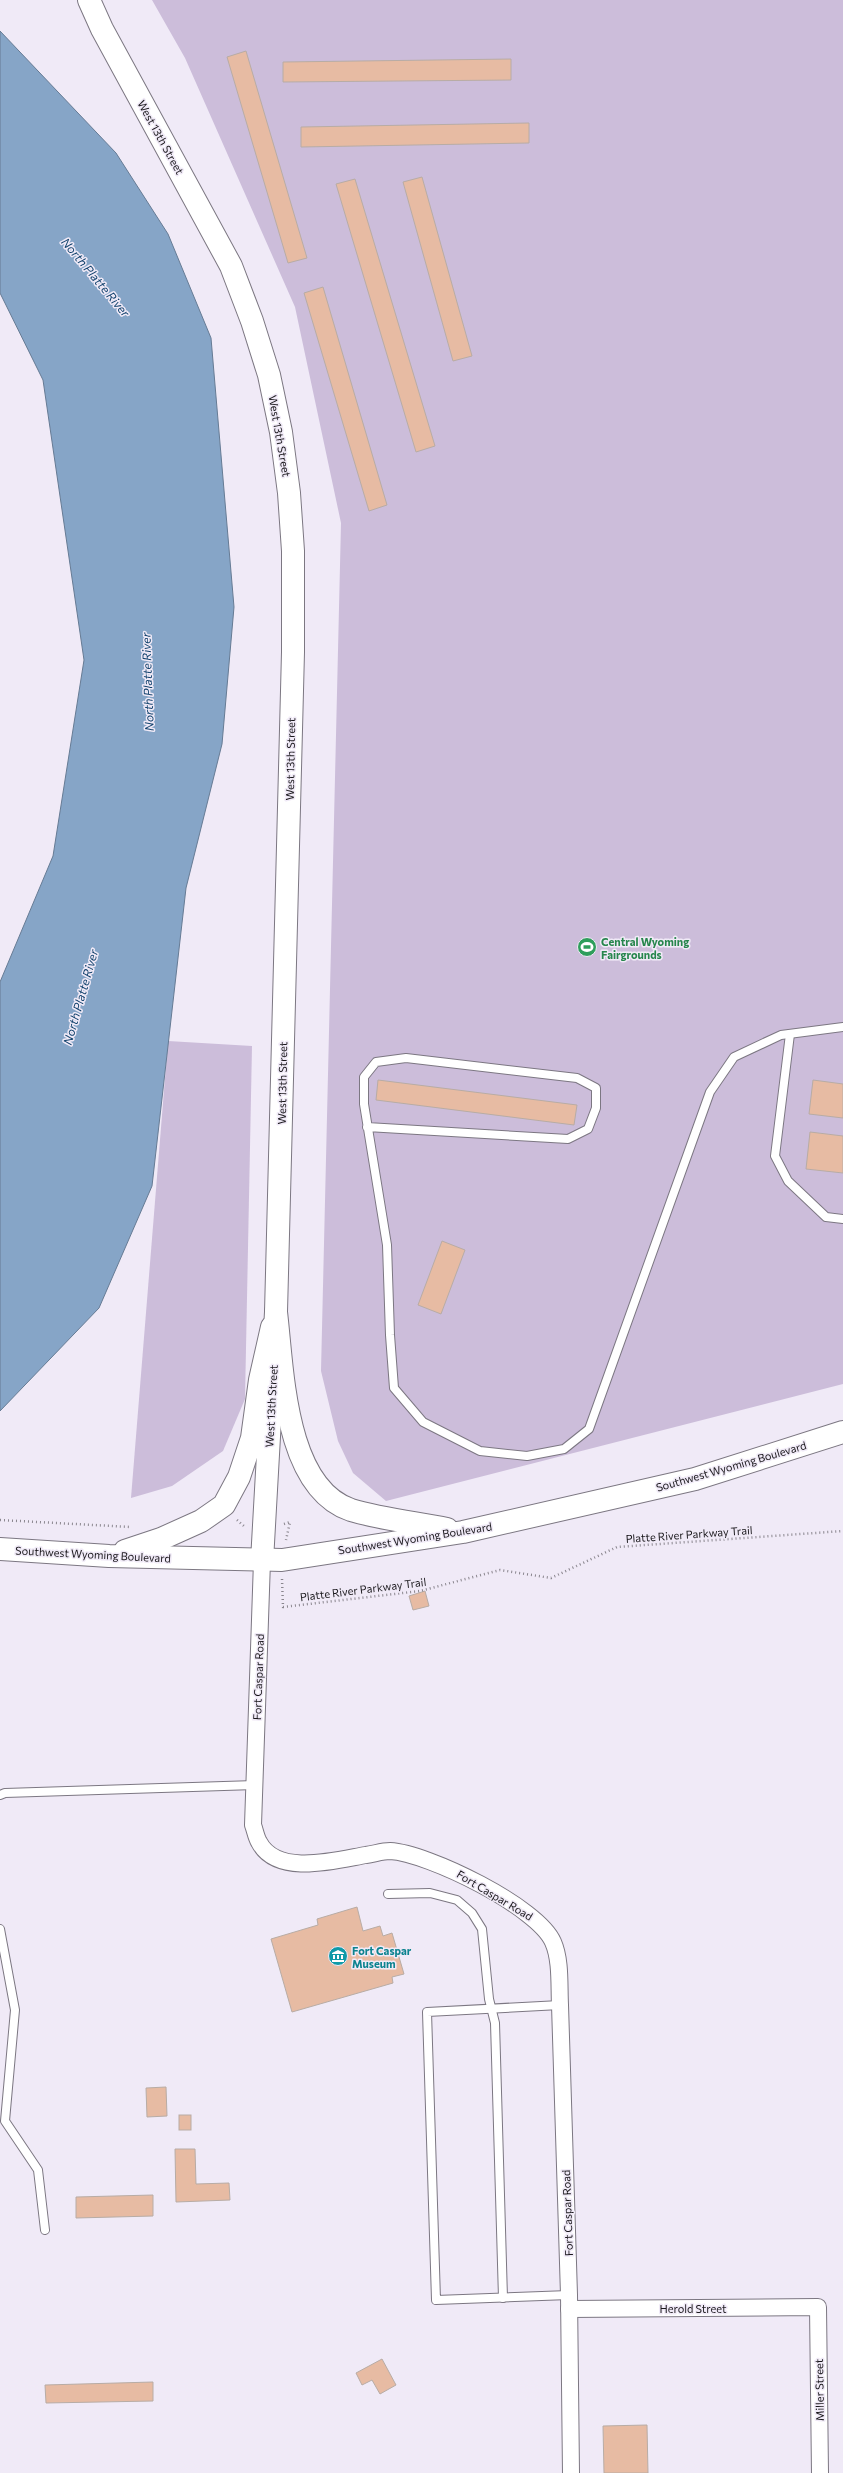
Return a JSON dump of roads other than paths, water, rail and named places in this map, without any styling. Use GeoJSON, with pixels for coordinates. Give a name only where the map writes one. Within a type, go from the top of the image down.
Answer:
{"type":"FeatureCollection","features":[{"type":"Feature","properties":{"kind":"main road","name":"West 13th Street"},"geometry":{"type":"LineString","coordinates":[[89,0],[102,29],[231,266],[252,321],[269,376],[281,432],[289,493],[294,552],[276,1312],[262,1561]]}},
{"type":"Feature","properties":{"kind":"main road"},"geometry":{"type":"LineString","coordinates":[[276,1312],[290,1424],[303,1463],[328,1497],[351,1510],[463,1532]]}},
{"type":"Feature","properties":{"kind":"main road"},"geometry":{"type":"LineString","coordinates":[[109,1556],[161,1539],[201,1521],[224,1505],[239,1476],[252,1438],[260,1380],[276,1312]]}},
{"type":"Feature","properties":{"kind":"main road","name":"Southwest Wyoming Boulevard"},"geometry":{"type":"LineString","coordinates":[[0,1549],[109,1556],[262,1561],[282,1560],[463,1532],[695,1478],[843,1432]]}},
{"type":"Feature","properties":{"kind":"street","name":"Fort Caspar Road"},"geometry":{"type":"LineString","coordinates":[[262,1561],[253,1825],[260,1843],[273,1855],[309,1865],[389,1851],[406,1854],[448,1868],[523,1910],[540,1923],[553,1942],[558,1963],[560,2005],[569,2302],[571,2473]]}},
{"type":"Feature","properties":{"kind":"street","name":"Herold Street"},"geometry":{"type":"LineString","coordinates":[[569,2302],[818,2307]]}},
{"type":"Feature","properties":{"kind":"street","name":"Miller Street"},"geometry":{"type":"LineString","coordinates":[[818,2307],[820,2473]]}},
{"type":"Feature","properties":{"kind":"lane"},"geometry":{"type":"LineString","coordinates":[[367,1127],[568,1139],[588,1129],[596,1108],[596,1088],[577,1078],[406,1058],[376,1062],[364,1077],[364,1104],[367,1127],[387,1245],[390,1335],[394,1388],[423,1422],[480,1451],[527,1456],[564,1449],[588,1429],[710,1092],[734,1057],[781,1035],[843,1027]]}},
{"type":"Feature","properties":{"kind":"lane"},"geometry":{"type":"LineString","coordinates":[[790,1034],[775,1156],[788,1181],[826,1218],[843,1219]]}},
{"type":"Feature","properties":{"kind":"lane"},"geometry":{"type":"LineString","coordinates":[[0,1795],[5,1793],[255,1786]]}},
{"type":"Feature","properties":{"kind":"lane"},"geometry":{"type":"LineString","coordinates":[[388,1894],[430,1893],[457,1900],[472,1913],[482,1929],[494,2023],[503,2298]]}},
{"type":"Feature","properties":{"kind":"lane"},"geometry":{"type":"LineString","coordinates":[[0,1930],[15,2010],[5,2121],[38,2170],[45,2230]]}},
{"type":"Feature","properties":{"kind":"lane"},"geometry":{"type":"LineString","coordinates":[[560,2005],[427,2012],[436,2300],[503,2298],[569,2302]]}},
{"type":"Feature","properties":{"kind":"water","name":"North Platte River"},"geometry":{"type":"Polygon","coordinates":[[[0,31],[116,153],[168,234],[211,338],[234,607],[222,744],[186,888],[152,1186],[99,1308],[0,1411],[0,982],[53,856],[84,660],[43,380],[0,293],[0,31]]]}},
{"type":"Feature","properties":{"kind":"place","name":"Central Wyoming Fairgrounds"},"geometry":{"type":"Point","coordinates":[587,947]}},
{"type":"Feature","properties":{"kind":"place","name":"Fort Caspar Museum"},"geometry":{"type":"Point","coordinates":[338,1956]}}]}
